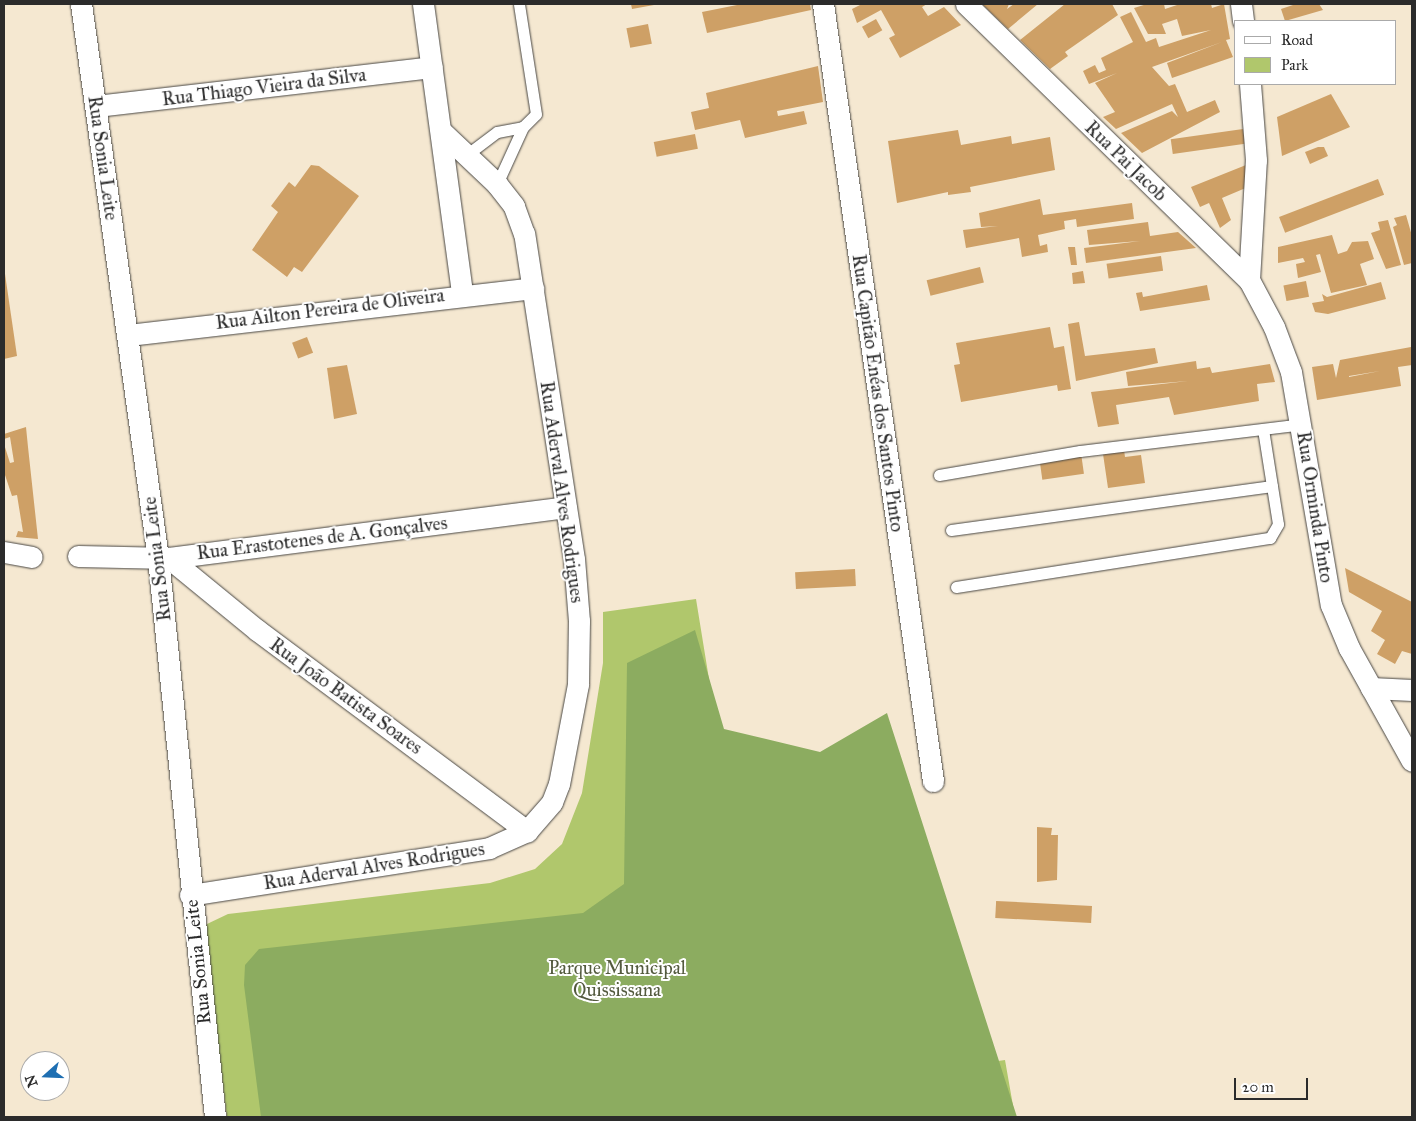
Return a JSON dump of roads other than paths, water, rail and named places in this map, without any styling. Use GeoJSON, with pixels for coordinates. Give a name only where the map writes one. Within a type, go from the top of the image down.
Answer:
{"type":"FeatureCollection","features":[{"type":"Feature","properties":{"kind":"street","name":"Rua Sonia Leite"},"geometry":{"type":"LineString","coordinates":[[80,4],[128,334],[164,558],[190,895],[215,1117]]}},
{"type":"Feature","properties":{"kind":"street"},"geometry":{"type":"LineString","coordinates":[[423,4],[462,293]]}},
{"type":"Feature","properties":{"kind":"street","name":"Rua Capitão Enéas dos Santos Pinto"},"geometry":{"type":"LineString","coordinates":[[822,4],[933,781]]}},
{"type":"Feature","properties":{"kind":"street","name":"Rua Pai Jacob"},"geometry":{"type":"LineString","coordinates":[[966,4],[1248,280],[1274,327]]}},
{"type":"Feature","properties":{"kind":"street"},"geometry":{"type":"LineString","coordinates":[[1240,4],[1243,20]]}},
{"type":"Feature","properties":{"kind":"street","name":"Rua Thiago Vieira da Silva"},"geometry":{"type":"LineString","coordinates":[[96,106],[432,67]]}},
{"type":"Feature","properties":{"kind":"street"},"geometry":{"type":"LineString","coordinates":[[1248,280],[1256,160],[1250,85]]}},
{"type":"Feature","properties":{"kind":"street","name":"Rua Aderval Alves Rodrigues"},"geometry":{"type":"LineString","coordinates":[[190,895],[462,854],[527,831],[552,802],[559,784],[578,684],[577,594],[566,507],[524,234],[514,206],[497,184],[470,153],[440,131]]}},
{"type":"Feature","properties":{"kind":"street","name":"Rua Ailton Pereira de Oliveira"},"geometry":{"type":"LineString","coordinates":[[128,334],[462,293],[533,288]]}},
{"type":"Feature","properties":{"kind":"street","name":"Rua Orminda Pinto"},"geometry":{"type":"LineString","coordinates":[[1274,327],[1303,424],[1313,518],[1330,605],[1371,688],[1412,761]]}},
{"type":"Feature","properties":{"kind":"street","name":"Rua Erastotenes de A. Gonçalves"},"geometry":{"type":"LineString","coordinates":[[78,556],[164,558],[566,507]]}},
{"type":"Feature","properties":{"kind":"street"},"geometry":{"type":"LineString","coordinates":[[4,552],[32,557]]}},
{"type":"Feature","properties":{"kind":"street","name":"Rua João Batista Soares"},"geometry":{"type":"LineString","coordinates":[[164,558],[257,630],[527,831]]}},
{"type":"Feature","properties":{"kind":"street"},"geometry":{"type":"LineString","coordinates":[[1371,688],[1412,690]]}},
{"type":"Feature","properties":{"kind":"lane"},"geometry":{"type":"LineString","coordinates":[[497,184],[523,127],[536,114],[519,4]]}},
{"type":"Feature","properties":{"kind":"lane"},"geometry":{"type":"LineString","coordinates":[[470,153],[497,132],[523,127]]}},
{"type":"Feature","properties":{"kind":"lane"},"geometry":{"type":"LineString","coordinates":[[939,475],[1080,451],[1303,424]]}},
{"type":"Feature","properties":{"kind":"lane"},"geometry":{"type":"LineString","coordinates":[[956,586],[1270,538],[1278,524],[1264,429]]}},
{"type":"Feature","properties":{"kind":"lane"},"geometry":{"type":"LineString","coordinates":[[951,530],[1272,486]]}},
{"type":"Feature","properties":{"kind":"park label","name":"Parque Municipal Quississana"},"geometry":{"type":"Point","coordinates":[617,979]}}]}
